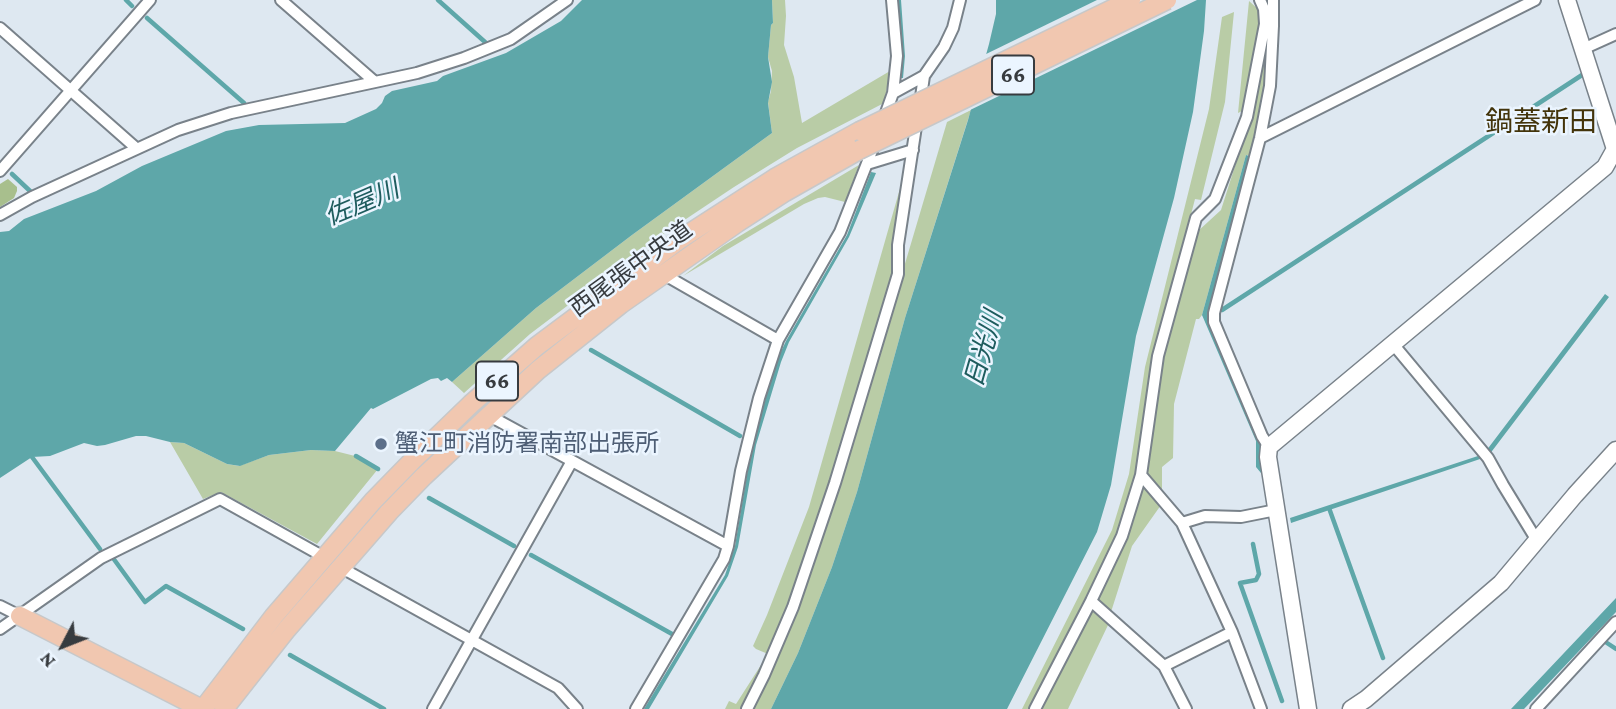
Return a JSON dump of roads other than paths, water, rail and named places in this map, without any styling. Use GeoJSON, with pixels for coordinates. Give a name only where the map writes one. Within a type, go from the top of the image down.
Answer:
{"type":"FeatureCollection","features":[{"type":"Feature","properties":{"kind":"main road","name":"西尾張中央道"},"geometry":{"type":"LineString","coordinates":[[202,709],[274,616],[373,501],[471,404],[537,345],[679,240],[775,178],[860,131],[1131,0]]}},
{"type":"Feature","properties":{"kind":"main road","name":"西尾張中央道"},"geometry":{"type":"LineString","coordinates":[[224,709],[287,629],[424,475],[573,341],[663,274],[785,192],[863,157],[1167,0]]}},
{"type":"Feature","properties":{"kind":"main road","name":"66"},"geometry":{"type":"LineString","coordinates":[[20,616],[202,709]]}},
{"type":"Feature","properties":{"kind":"street"},"geometry":{"type":"LineString","coordinates":[[0,171],[150,0]]}},
{"type":"Feature","properties":{"kind":"street"},"geometry":{"type":"LineString","coordinates":[[281,0],[375,82]]}},
{"type":"Feature","properties":{"kind":"street"},"geometry":{"type":"LineString","coordinates":[[0,215],[178,130],[231,113],[417,73],[464,58],[511,39],[566,0]]}},
{"type":"Feature","properties":{"kind":"street"},"geometry":{"type":"LineString","coordinates":[[636,709],[715,575],[728,545],[741,471],[759,398],[778,340],[840,232],[863,157],[893,93],[897,56],[892,0]]}},
{"type":"Feature","properties":{"kind":"street"},"geometry":{"type":"LineString","coordinates":[[747,709],[793,607],[835,483],[898,274],[898,245],[924,76],[944,47],[953,28],[960,0]]}},
{"type":"Feature","properties":{"kind":"street"},"geometry":{"type":"LineString","coordinates":[[1035,709],[1122,536],[1141,475],[1158,356],[1196,218],[1214,199],[1247,117],[1265,24],[1260,0]]}},
{"type":"Feature","properties":{"kind":"street"},"geometry":{"type":"LineString","coordinates":[[1273,0],[1270,86],[1260,138],[1214,313],[1214,322],[1269,447],[1268,457],[1308,709]]}},
{"type":"Feature","properties":{"kind":"street"},"geometry":{"type":"LineString","coordinates":[[1260,138],[1535,0]]}},
{"type":"Feature","properties":{"kind":"street"},"geometry":{"type":"LineString","coordinates":[[1269,447],[1605,167],[1615,150],[1567,0]]}},
{"type":"Feature","properties":{"kind":"street"},"geometry":{"type":"LineString","coordinates":[[0,28],[136,149]]}},
{"type":"Feature","properties":{"kind":"street"},"geometry":{"type":"LineString","coordinates":[[1583,49],[1616,34]]}},
{"type":"Feature","properties":{"kind":"street"},"geometry":{"type":"LineString","coordinates":[[893,93],[924,76]]}},
{"type":"Feature","properties":{"kind":"street"},"geometry":{"type":"LineString","coordinates":[[863,157],[913,150]]}},
{"type":"Feature","properties":{"kind":"street"},"geometry":{"type":"LineString","coordinates":[[663,274],[778,340]]}},
{"type":"Feature","properties":{"kind":"street"},"geometry":{"type":"LineString","coordinates":[[1393,344],[1488,458],[1536,539]]}},
{"type":"Feature","properties":{"kind":"street"},"geometry":{"type":"LineString","coordinates":[[488,415],[728,545]]}},
{"type":"Feature","properties":{"kind":"street"},"geometry":{"type":"LineString","coordinates":[[1351,709],[1501,583],[1536,539],[1616,450]]}},
{"type":"Feature","properties":{"kind":"street"},"geometry":{"type":"LineString","coordinates":[[433,709],[572,461]]}},
{"type":"Feature","properties":{"kind":"street"},"geometry":{"type":"LineString","coordinates":[[1141,475],[1182,523],[1232,632],[1261,709]]}},
{"type":"Feature","properties":{"kind":"street"},"geometry":{"type":"LineString","coordinates":[[0,629],[100,558],[220,499],[324,557]]}},
{"type":"Feature","properties":{"kind":"street"},"geometry":{"type":"LineString","coordinates":[[1182,523],[1205,516],[1241,517],[1276,510]]}},
{"type":"Feature","properties":{"kind":"street"},"geometry":{"type":"LineString","coordinates":[[340,567],[558,688],[577,709]]}},
{"type":"Feature","properties":{"kind":"street"},"geometry":{"type":"LineString","coordinates":[[1091,601],[1164,666],[1186,709]]}},
{"type":"Feature","properties":{"kind":"street"},"geometry":{"type":"LineString","coordinates":[[0,606],[20,616]]}},
{"type":"Feature","properties":{"kind":"street"},"geometry":{"type":"LineString","coordinates":[[1536,709],[1616,622]]}},
{"type":"Feature","properties":{"kind":"street"},"geometry":{"type":"LineString","coordinates":[[1164,666],[1232,632]]}},
{"type":"Feature","properties":{"kind":"water","name":"佐屋川"},"geometry":{"type":"Polygon","coordinates":[[[582,0],[772,0],[773,23],[768,57],[772,82],[768,103],[772,133],[536,308],[452,382],[447,378],[441,381],[438,378],[431,379],[371,408],[335,451],[311,450],[269,455],[240,466],[227,464],[184,443],[136,436],[105,445],[84,443],[50,456],[32,457],[0,478],[0,232],[9,231],[24,219],[96,191],[142,166],[226,131],[259,125],[345,123],[376,109],[392,91],[437,81],[443,76],[506,53],[561,21],[582,0]]]}},
{"type":"Feature","properties":{"kind":"water"},"geometry":{"type":"Polygon","coordinates":[[[898,0],[901,0],[905,56],[903,78],[899,78],[902,56],[898,0]]]}},
{"type":"Feature","properties":{"kind":"water","name":"日光川"},"geometry":{"type":"Polygon","coordinates":[[[996,0],[1206,0],[1193,112],[1174,198],[1136,336],[1111,485],[1097,532],[1007,709],[771,709],[798,653],[832,567],[857,492],[905,318],[968,120],[996,14],[996,0]]]}},
{"type":"Feature","properties":{"kind":"water"},"geometry":{"type":"Polygon","coordinates":[[[1246,155],[1249,156],[1208,321],[1261,446],[1261,473],[1256,467],[1256,441],[1202,315],[1246,155]]]}},
{"type":"Feature","properties":{"kind":"water"},"geometry":{"type":"Polygon","coordinates":[[[871,172],[876,173],[849,237],[789,342],[781,362],[756,445],[738,547],[728,576],[649,709],[644,709],[725,575],[735,546],[752,444],[777,360],[847,235],[871,172]]]}},
{"type":"Feature","properties":{"kind":"water"},"geometry":{"type":"Polygon","coordinates":[[[1605,294],[1609,297],[1489,455],[1486,451],[1605,294]]]}},
{"type":"Feature","properties":{"kind":"water"},"geometry":{"type":"Polygon","coordinates":[[[1481,455],[1483,458],[1291,523],[1290,518],[1481,455]]]}},
{"type":"Feature","properties":{"kind":"water"},"geometry":{"type":"Polygon","coordinates":[[[1616,598],[1616,612],[1524,709],[1511,709],[1616,598]]]}},
{"type":"Feature","properties":{"kind":"waterway"},"geometry":{"type":"LineString","coordinates":[[126,0],[132,6]]}},
{"type":"Feature","properties":{"kind":"waterway"},"geometry":{"type":"LineString","coordinates":[[438,0],[485,42]]}},
{"type":"Feature","properties":{"kind":"waterway"},"geometry":{"type":"LineString","coordinates":[[147,18],[244,103]]}},
{"type":"Feature","properties":{"kind":"waterway"},"geometry":{"type":"LineString","coordinates":[[1222,310],[1582,75]]}},
{"type":"Feature","properties":{"kind":"waterway"},"geometry":{"type":"LineString","coordinates":[[12,174],[30,191]]}},
{"type":"Feature","properties":{"kind":"waterway"},"geometry":{"type":"LineString","coordinates":[[591,350],[740,436]]}},
{"type":"Feature","properties":{"kind":"waterway"},"geometry":{"type":"LineString","coordinates":[[356,456],[378,469]]}},
{"type":"Feature","properties":{"kind":"waterway"},"geometry":{"type":"LineString","coordinates":[[32,457],[100,549]]}},
{"type":"Feature","properties":{"kind":"waterway"},"geometry":{"type":"LineString","coordinates":[[429,498],[514,546]]}},
{"type":"Feature","properties":{"kind":"waterway"},"geometry":{"type":"LineString","coordinates":[[1329,508],[1383,658]]}},
{"type":"Feature","properties":{"kind":"waterway"},"geometry":{"type":"LineString","coordinates":[[1253,544],[1259,574],[1256,580],[1240,583],[1282,701]]}},
{"type":"Feature","properties":{"kind":"waterway"},"geometry":{"type":"LineString","coordinates":[[531,555],[672,634]]}},
{"type":"Feature","properties":{"kind":"waterway"},"geometry":{"type":"LineString","coordinates":[[113,558],[145,602],[166,586],[243,629]]}},
{"type":"Feature","properties":{"kind":"waterway"},"geometry":{"type":"LineString","coordinates":[[1604,641],[1616,649]]}},
{"type":"Feature","properties":{"kind":"waterway"},"geometry":{"type":"LineString","coordinates":[[290,655],[384,709]]}},
{"type":"Feature","properties":{"kind":"place","name":"蟹江町消防署南部出張所"},"geometry":{"type":"Point","coordinates":[381,444]}},
{"type":"Feature","properties":{"kind":"district","name":"鍋蓋新田"},"geometry":{"type":"Point","coordinates":[1541,122]}}]}
